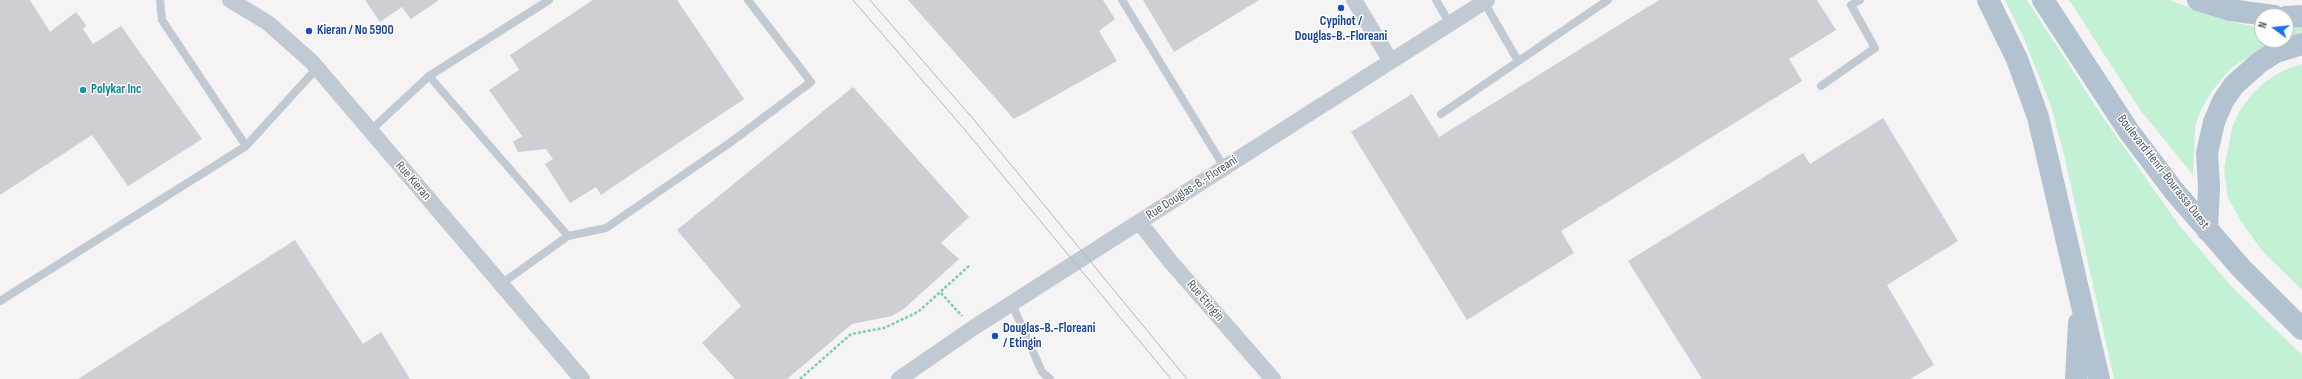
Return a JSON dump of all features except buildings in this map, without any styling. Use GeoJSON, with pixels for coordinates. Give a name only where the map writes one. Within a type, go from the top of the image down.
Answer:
{"type":"FeatureCollection","features":[{"type":"Feature","properties":{"kind":"main road"},"geometry":{"type":"LineString","coordinates":[[1988,0],[2017,59],[2038,117],[2099,379]]}},
{"type":"Feature","properties":{"kind":"main road","name":"Boulevard Henri-Bourassa Ouest"},"geometry":{"type":"LineString","coordinates":[[2043,0],[2128,130],[2207,230],[2240,268],[2302,328]]}},
{"type":"Feature","properties":{"kind":"main road"},"geometry":{"type":"LineString","coordinates":[[2198,0],[2230,10],[2254,13]]}},
{"type":"Feature","properties":{"kind":"main road"},"geometry":{"type":"LineString","coordinates":[[2207,230],[2209,187],[2207,153],[2214,122],[2223,101],[2234,85],[2260,62],[2276,52],[2302,44]]}},
{"type":"Feature","properties":{"kind":"main road"},"geometry":{"type":"LineString","coordinates":[[2076,379],[2081,298]]}},
{"type":"Feature","properties":{"kind":"street","name":"Rue Kieran"},"geometry":{"type":"LineString","coordinates":[[230,0],[268,24],[318,68],[582,379]]}},
{"type":"Feature","properties":{"kind":"street"},"geometry":{"type":"LineString","coordinates":[[1354,0],[1390,60]]}},
{"type":"Feature","properties":{"kind":"street","name":"Rue Douglas-B.-Floreani"},"geometry":{"type":"LineString","coordinates":[[899,379],[973,328],[1390,60],[1486,1]]}},
{"type":"Feature","properties":{"kind":"street","name":"Rue Etingin"},"geometry":{"type":"LineString","coordinates":[[1139,222],[1170,261],[1273,379]]}},
{"type":"Feature","properties":{"kind":"lane"},"geometry":{"type":"LineString","coordinates":[[160,0],[162,20],[246,146]]}},
{"type":"Feature","properties":{"kind":"lane"},"geometry":{"type":"LineString","coordinates":[[370,131],[429,76],[549,0]]}},
{"type":"Feature","properties":{"kind":"lane"},"geometry":{"type":"LineString","coordinates":[[501,284],[568,236],[606,228],[731,142],[811,82],[748,0]]}},
{"type":"Feature","properties":{"kind":"lane"},"geometry":{"type":"LineString","coordinates":[[1122,0],[1224,167]]}},
{"type":"Feature","properties":{"kind":"lane"},"geometry":{"type":"LineString","coordinates":[[1436,0],[1450,24]]}},
{"type":"Feature","properties":{"kind":"lane"},"geometry":{"type":"LineString","coordinates":[[1440,114],[1608,0]]}},
{"type":"Feature","properties":{"kind":"lane"},"geometry":{"type":"LineString","coordinates":[[1821,86],[1875,48],[1850,3],[1860,0]]}},
{"type":"Feature","properties":{"kind":"lane"},"geometry":{"type":"LineString","coordinates":[[1486,1],[1518,61]]}},
{"type":"Feature","properties":{"kind":"lane"},"geometry":{"type":"LineString","coordinates":[[0,301],[246,146],[318,68]]}},
{"type":"Feature","properties":{"kind":"lane"},"geometry":{"type":"LineString","coordinates":[[429,76],[568,236]]}},
{"type":"Feature","properties":{"kind":"lane"},"geometry":{"type":"LineString","coordinates":[[1012,304],[1042,372],[1050,379]]}},
{"type":"Feature","properties":{"kind":"path"},"geometry":{"type":"LineString","coordinates":[[800,379],[851,334],[884,328],[918,312],[941,293],[970,265]]}},
{"type":"Feature","properties":{"kind":"path"},"geometry":{"type":"LineString","coordinates":[[941,293],[973,328]]}},
{"type":"Feature","properties":{"kind":"green space"},"geometry":{"type":"Polygon","coordinates":[[[2005,0],[2027,0],[2102,116],[2179,225],[2231,286],[2302,355],[2302,379],[2114,379],[2064,155],[2051,106],[2024,39],[2005,0]]]}},
{"type":"Feature","properties":{"kind":"green space"},"geometry":{"type":"Polygon","coordinates":[[[2069,0],[2169,0],[2232,22],[2254,26],[2254,48],[2267,48],[2231,68],[2212,91],[2200,112],[2195,127],[2193,175],[2141,111],[2069,0]]]}},
{"type":"Feature","properties":{"kind":"green space"},"geometry":{"type":"Polygon","coordinates":[[[2302,26],[2302,37],[2294,38],[2294,28],[2302,26]]]}},
{"type":"Feature","properties":{"kind":"green space"},"geometry":{"type":"Polygon","coordinates":[[[2302,64],[2302,290],[2263,252],[2241,221],[2228,198],[2224,170],[2232,128],[2239,112],[2252,94],[2265,82],[2284,70],[2302,64]]]}},
{"type":"Feature","properties":{"kind":"tram line"},"geometry":{"type":"LineString","coordinates":[[853,0],[965,130],[1171,379]]}},
{"type":"Feature","properties":{"kind":"tram line"},"geometry":{"type":"LineString","coordinates":[[870,0],[975,121],[1187,379]]}},
{"type":"Feature","properties":{"kind":"place","name":"Cypihot / Douglas-B.-Floreani"},"geometry":{"type":"Point","coordinates":[1341,8]}},
{"type":"Feature","properties":{"kind":"place","name":"Kieran / No 5900"},"geometry":{"type":"Point","coordinates":[309,31]}},
{"type":"Feature","properties":{"kind":"place","name":"Polykar Inc"},"geometry":{"type":"Point","coordinates":[83,90]}},
{"type":"Feature","properties":{"kind":"place","name":"Douglas-B.-Floreani / Etingin"},"geometry":{"type":"Point","coordinates":[995,336]}}]}
